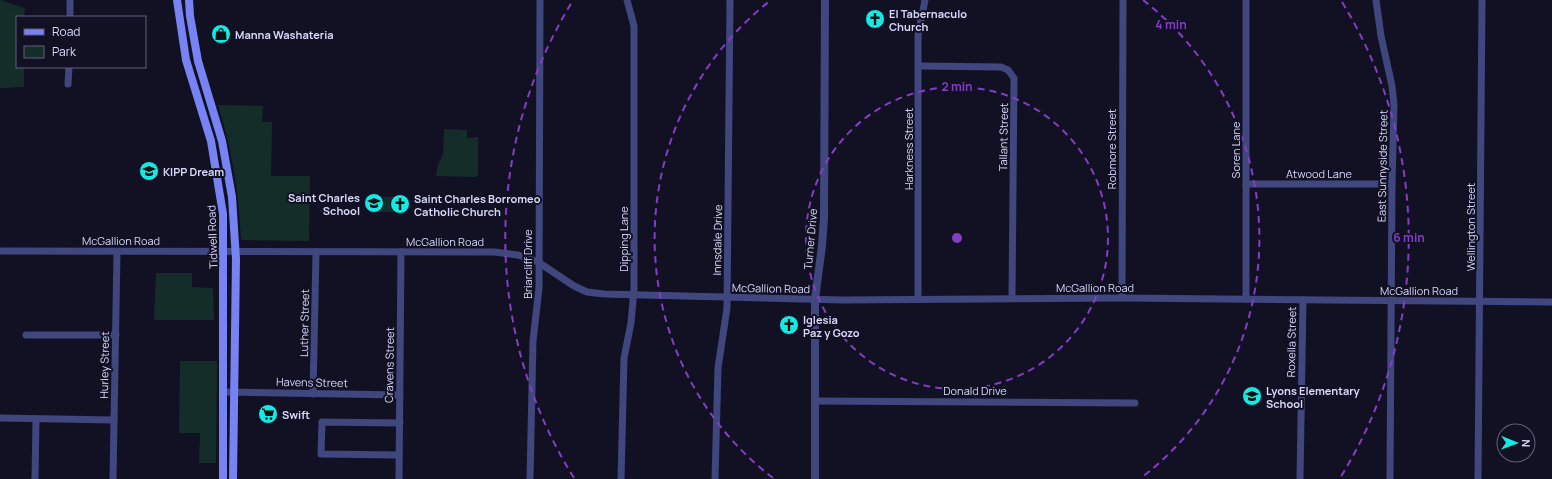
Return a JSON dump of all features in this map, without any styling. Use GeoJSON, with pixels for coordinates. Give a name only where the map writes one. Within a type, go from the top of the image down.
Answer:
{"type":"FeatureCollection","features":[{"type":"Feature","properties":{"kind":"main road","name":"Tidwell Road"},"geometry":{"type":"LineString","coordinates":[[178,0],[179,17],[186,60],[216,166],[223,214],[223,479]]}},
{"type":"Feature","properties":{"kind":"main road","name":"Tidwell Road"},"geometry":{"type":"LineString","coordinates":[[189,0],[190,16],[198,61],[211,101],[227,164],[232,197],[236,251],[233,479]]}},
{"type":"Feature","properties":{"kind":"main road"},"geometry":{"type":"LineString","coordinates":[[179,17],[190,16]]}},
{"type":"Feature","properties":{"kind":"main road"},"geometry":{"type":"LineString","coordinates":[[198,101],[211,101]]}},
{"type":"Feature","properties":{"kind":"main road"},"geometry":{"type":"LineString","coordinates":[[216,166],[227,164]]}},
{"type":"Feature","properties":{"kind":"street"},"geometry":{"type":"LineString","coordinates":[[70,0],[70,16]]}},
{"type":"Feature","properties":{"kind":"street","name":"Briarcliff Drive"},"geometry":{"type":"LineString","coordinates":[[530,479],[533,341],[538,304],[540,0]]}},
{"type":"Feature","properties":{"kind":"street","name":"Dipping Lane"},"geometry":{"type":"LineString","coordinates":[[621,479],[624,358],[631,323],[633,296],[634,26],[627,0]]}},
{"type":"Feature","properties":{"kind":"street","name":"Innsdale Drive"},"geometry":{"type":"LineString","coordinates":[[715,479],[718,368],[726,320],[727,298],[730,0]]}},
{"type":"Feature","properties":{"kind":"street","name":"Turner Drive"},"geometry":{"type":"LineString","coordinates":[[815,479],[815,299],[824,218],[825,0]]}},
{"type":"Feature","properties":{"kind":"street","name":"Harkness Street"},"geometry":{"type":"LineString","coordinates":[[918,299],[918,36],[925,0]]}},
{"type":"Feature","properties":{"kind":"street","name":"Robmore Street"},"geometry":{"type":"LineString","coordinates":[[1122,298],[1123,0]]}},
{"type":"Feature","properties":{"kind":"street","name":"Soren Lane"},"geometry":{"type":"LineString","coordinates":[[1246,0],[1246,299]]}},
{"type":"Feature","properties":{"kind":"street","name":"East Sunnyside Street"},"geometry":{"type":"LineString","coordinates":[[1376,0],[1381,36],[1392,86],[1394,105],[1390,479]]}},
{"type":"Feature","properties":{"kind":"street","name":"Wellington Street"},"geometry":{"type":"LineString","coordinates":[[1478,479],[1482,0]]}},
{"type":"Feature","properties":{"kind":"street","name":"Tallant Street"},"geometry":{"type":"LineString","coordinates":[[919,66],[1001,66],[1008,70],[1014,78],[1012,298]]}},
{"type":"Feature","properties":{"kind":"street"},"geometry":{"type":"LineString","coordinates":[[68,84],[69,68]]}},
{"type":"Feature","properties":{"kind":"street","name":"Atwood Lane"},"geometry":{"type":"LineString","coordinates":[[1246,184],[1392,184]]}},
{"type":"Feature","properties":{"kind":"street","name":"McGallion Road"},"geometry":{"type":"LineString","coordinates":[[0,251],[117,252],[224,250],[316,252],[494,252],[518,255],[538,262],[574,286],[587,292],[633,296],[815,299],[1122,298],[1552,302]]}},
{"type":"Feature","properties":{"kind":"street","name":"Hurley Street"},"geometry":{"type":"LineString","coordinates":[[113,479],[117,252]]}},
{"type":"Feature","properties":{"kind":"street","name":"Luther Street"},"geometry":{"type":"LineString","coordinates":[[313,394],[316,252]]}},
{"type":"Feature","properties":{"kind":"street","name":"Cravens Street"},"geometry":{"type":"LineString","coordinates":[[399,479],[401,252]]}},
{"type":"Feature","properties":{"kind":"street","name":"Roxella Street"},"geometry":{"type":"LineString","coordinates":[[1300,479],[1303,300]]}},
{"type":"Feature","properties":{"kind":"street"},"geometry":{"type":"LineString","coordinates":[[26,335],[116,336]]}},
{"type":"Feature","properties":{"kind":"street","name":"Havens Street"},"geometry":{"type":"LineString","coordinates":[[223,392],[400,395]]}},
{"type":"Feature","properties":{"kind":"street","name":"Donald Drive"},"geometry":{"type":"LineString","coordinates":[[815,401],[1135,403]]}},
{"type":"Feature","properties":{"kind":"street"},"geometry":{"type":"LineString","coordinates":[[0,418],[114,420]]}},
{"type":"Feature","properties":{"kind":"street"},"geometry":{"type":"LineString","coordinates":[[34,479],[36,419]]}},
{"type":"Feature","properties":{"kind":"street"},"geometry":{"type":"LineString","coordinates":[[399,455],[321,454],[321,438],[322,422],[400,423]]}},
{"type":"Feature","properties":{"kind":"green space"},"geometry":{"type":"Polygon","coordinates":[[[0,0],[25,8],[24,16],[16,16],[16,68],[24,68],[24,87],[0,88],[0,0]]]}},
{"type":"Feature","properties":{"kind":"green space"},"geometry":{"type":"Polygon","coordinates":[[[218,105],[263,106],[262,122],[272,122],[271,176],[310,176],[309,241],[241,240],[239,205],[234,172],[218,105]]]}},
{"type":"Feature","properties":{"kind":"green space"},"geometry":{"type":"Polygon","coordinates":[[[444,129],[467,130],[467,138],[478,137],[478,175],[476,177],[436,176],[438,164],[443,155],[444,129]]]}},
{"type":"Feature","properties":{"kind":"green space"},"geometry":{"type":"Polygon","coordinates":[[[369,197],[399,197],[399,212],[369,212],[369,197]]]}},
{"type":"Feature","properties":{"kind":"green space"},"geometry":{"type":"Polygon","coordinates":[[[156,273],[192,273],[192,287],[213,288],[214,320],[154,320],[156,273]]]}},
{"type":"Feature","properties":{"kind":"green space"},"geometry":{"type":"Polygon","coordinates":[[[180,361],[217,361],[216,463],[199,463],[200,433],[179,433],[180,361]]]}},
{"type":"Feature","properties":{"kind":"place","name":"El Tabernaculo Church"},"geometry":{"type":"Point","coordinates":[875,19]}},
{"type":"Feature","properties":{"kind":"place","name":"Manna Washateria"},"geometry":{"type":"Point","coordinates":[221,34]}},
{"type":"Feature","properties":{"kind":"place","name":"KIPP Dream"},"geometry":{"type":"Point","coordinates":[149,171]}},
{"type":"Feature","properties":{"kind":"place","name":"Saint Charles School"},"geometry":{"type":"Point","coordinates":[374,203]}},
{"type":"Feature","properties":{"kind":"place","name":"Saint Charles Borromeo Catholic Church"},"geometry":{"type":"Point","coordinates":[400,204]}},
{"type":"Feature","properties":{"kind":"place","name":"Iglesia Paz y Gozo"},"geometry":{"type":"Point","coordinates":[789,325]}},
{"type":"Feature","properties":{"kind":"place","name":"Lyons Elementary School"},"geometry":{"type":"Point","coordinates":[1252,396]}},
{"type":"Feature","properties":{"kind":"place","name":"Swift"},"geometry":{"type":"Point","coordinates":[268,414]}}]}
